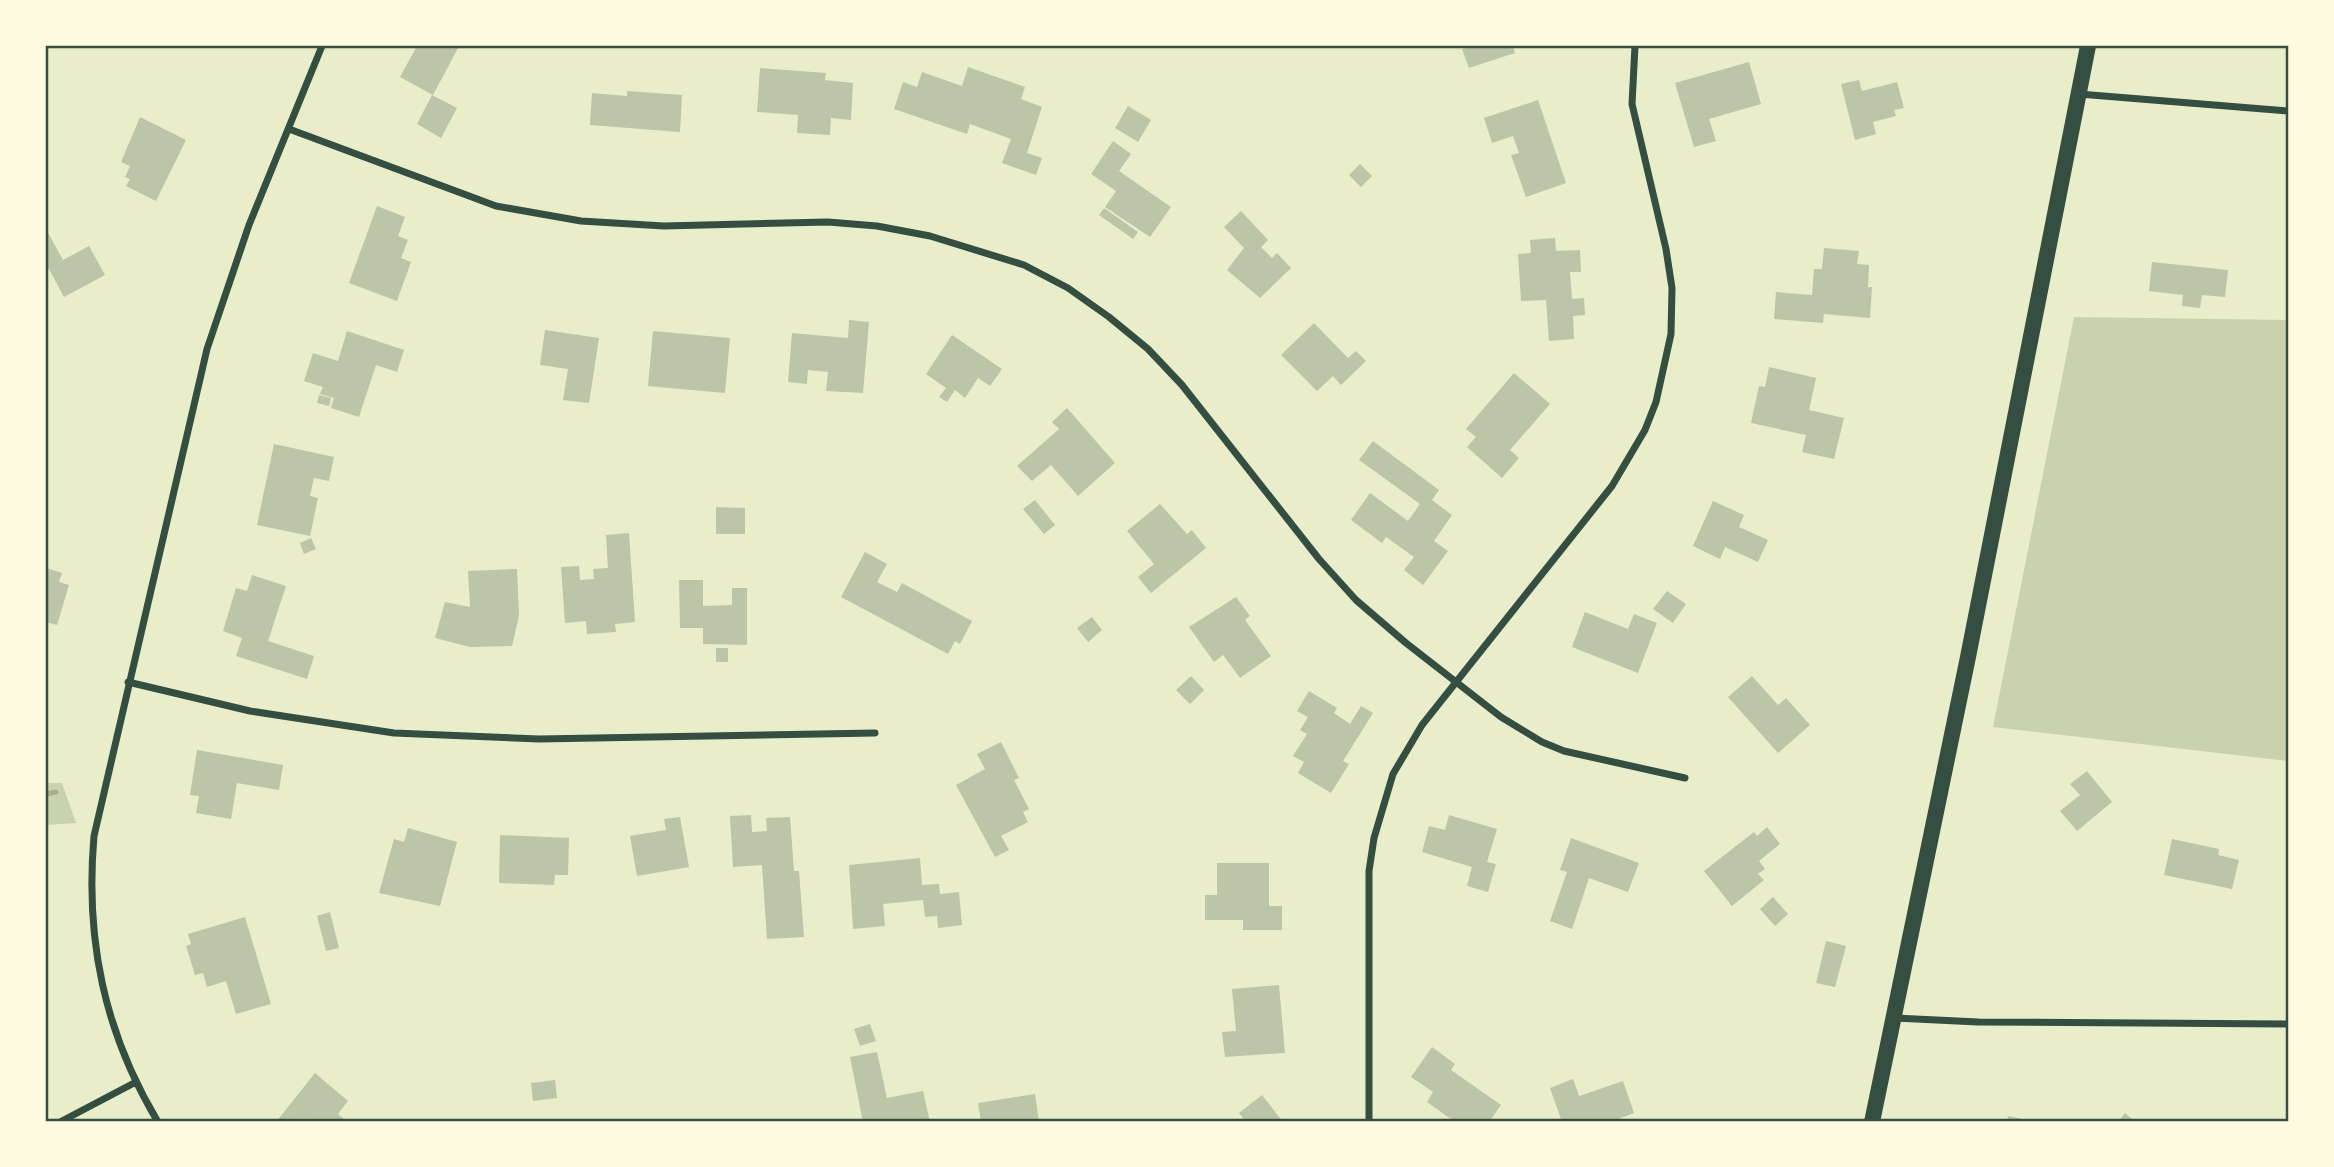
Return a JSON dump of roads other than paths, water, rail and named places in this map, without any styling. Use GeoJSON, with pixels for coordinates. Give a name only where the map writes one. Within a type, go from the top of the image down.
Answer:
{"type":"FeatureCollection","features":[{"type":"Feature","properties":{"kind":"main road"},"geometry":{"type":"LineString","coordinates":[[1872,1122],[2088,46]]}},
{"type":"Feature","properties":{"kind":"street"},"geometry":{"type":"LineString","coordinates":[[158,1122],[118,1042],[99,978],[91,924],[90,880],[99,803],[207,349],[249,225],[322,46]]}},
{"type":"Feature","properties":{"kind":"street"},"geometry":{"type":"LineString","coordinates":[[1369,1122],[1369,871],[1374,838],[1393,774],[1422,725],[1612,486],[1645,430],[1656,402],[1671,334],[1672,288],[1666,249],[1632,104],[1635,46]]}},
{"type":"Feature","properties":{"kind":"street"},"geometry":{"type":"LineString","coordinates":[[2078,94],[2288,111]]}},
{"type":"Feature","properties":{"kind":"street"},"geometry":{"type":"LineString","coordinates":[[289,129],[496,206],[580,221],[664,226],[828,222],[877,226],[930,236],[1024,265],[1099,310],[1148,349],[1182,385],[1232,452],[1356,600],[1405,643],[1501,717],[1542,742],[1564,751],[1685,778]]}},
{"type":"Feature","properties":{"kind":"street"},"geometry":{"type":"LineString","coordinates":[[128,682],[250,711],[394,733],[539,739],[875,733]]}},
{"type":"Feature","properties":{"kind":"street"},"geometry":{"type":"LineString","coordinates":[[1895,1018],[1978,1022],[2288,1024]]}},
{"type":"Feature","properties":{"kind":"street"},"geometry":{"type":"LineString","coordinates":[[60,1122],[136,1082]]}},
{"type":"Feature","properties":{"kind":"waterway"},"geometry":{"type":"LineString","coordinates":[[46,794],[56,792]]}}]}
